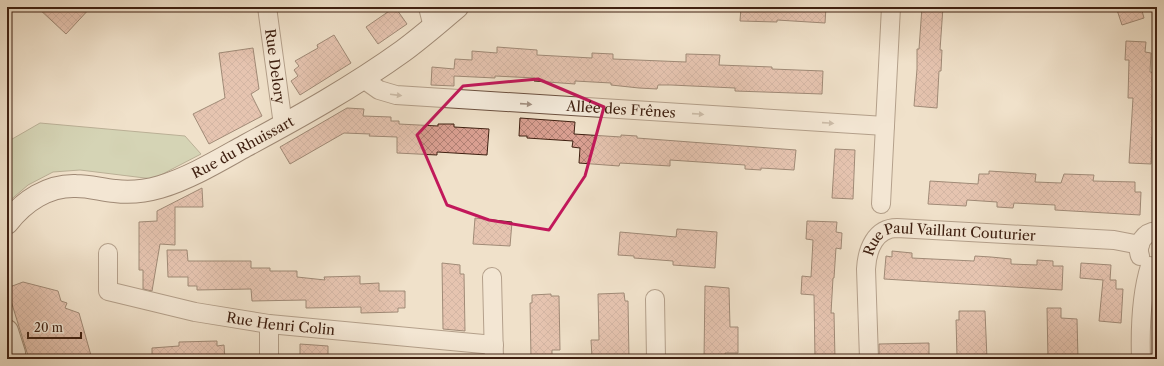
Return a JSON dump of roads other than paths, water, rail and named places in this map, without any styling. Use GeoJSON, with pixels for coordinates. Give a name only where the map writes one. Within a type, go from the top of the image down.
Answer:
{"type":"FeatureCollection","features":[{"type":"Feature","properties":{"kind":"street","name":"Rue Delory"},"geometry":{"type":"LineString","coordinates":[[267,7],[283,125]]}},
{"type":"Feature","properties":{"kind":"street","name":"Rue du Rhuissart"},"geometry":{"type":"LineString","coordinates":[[7,223],[16,212],[30,200],[46,192],[62,187],[76,186],[128,192],[152,189],[171,184],[307,112],[362,78],[403,51],[431,17],[457,7]]}},
{"type":"Feature","properties":{"kind":"street"},"geometry":{"type":"LineString","coordinates":[[881,204],[892,7]]}},
{"type":"Feature","properties":{"kind":"street","name":"Allée des Frênes"},"geometry":{"type":"LineString","coordinates":[[362,78],[379,90],[396,95],[885,126]]}},
{"type":"Feature","properties":{"kind":"street","name":"Rue Paul Vaillant Couturier"},"geometry":{"type":"LineString","coordinates":[[869,359],[866,269],[867,255],[878,235],[887,229],[897,228],[1114,240],[1140,244]]}},
{"type":"Feature","properties":{"kind":"street"},"geometry":{"type":"LineString","coordinates":[[1141,359],[1144,291],[1154,267],[1146,264],[1141,257],[1139,250],[1143,238],[1147,234],[1157,232]]}},
{"type":"Feature","properties":{"kind":"street","name":"Rue Henri Colin"},"geometry":{"type":"LineString","coordinates":[[108,253],[108,292],[195,312],[269,324],[494,352]]}},
{"type":"Feature","properties":{"kind":"street"},"geometry":{"type":"LineString","coordinates":[[492,276],[494,352]]}},
{"type":"Feature","properties":{"kind":"street"},"geometry":{"type":"LineString","coordinates":[[655,299],[656,359]]}},
{"type":"Feature","properties":{"kind":"street"},"geometry":{"type":"LineString","coordinates":[[269,324],[269,359]]}},
{"type":"Feature","properties":{"kind":"street"},"geometry":{"type":"LineString","coordinates":[[7,331],[12,352]]}}]}
